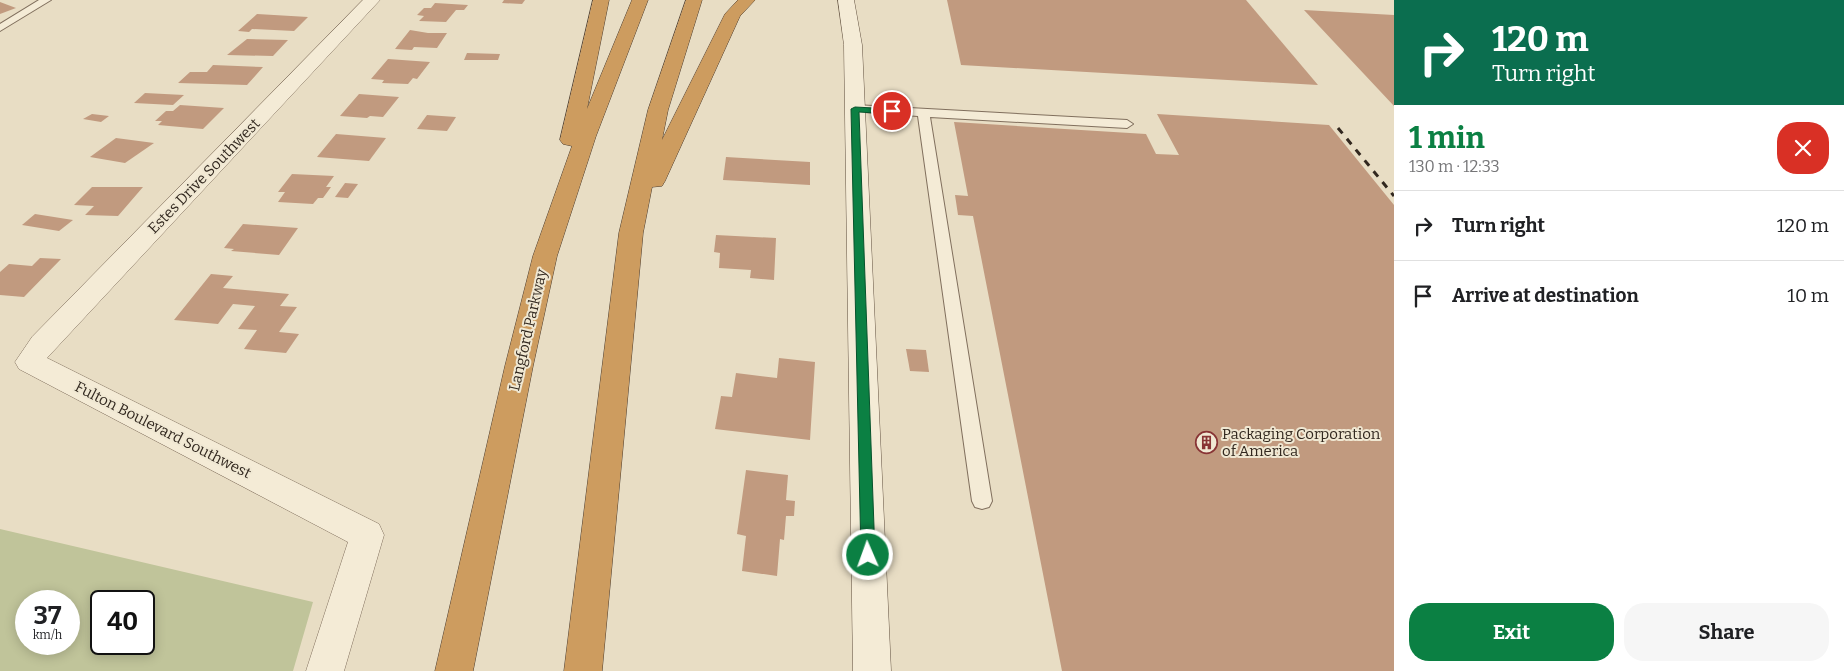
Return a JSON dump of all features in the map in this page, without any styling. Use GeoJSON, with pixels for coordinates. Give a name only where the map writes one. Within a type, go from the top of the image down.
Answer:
{"type":"FeatureCollection","features":[{"type":"Feature","properties":{"kind":"highway"},"geometry":{"type":"LineString","coordinates":[[546,256],[601,0]]}},
{"type":"Feature","properties":{"kind":"highway","name":"Langford Parkway"},"geometry":{"type":"LineString","coordinates":[[454,671],[519,366],[546,256],[586,136],[640,0]]}},
{"type":"Feature","properties":{"kind":"highway"},"geometry":{"type":"LineString","coordinates":[[583,671],[631,233],[658,110],[694,0]]}},
{"type":"Feature","properties":{"kind":"highway"},"geometry":{"type":"LineString","coordinates":[[631,233],[679,124],[733,14],[747,0]]}},
{"type":"Feature","properties":{"kind":"street","name":"Estes Drive Southwest"},"geometry":{"type":"LineString","coordinates":[[36,352],[372,0]]}},
{"type":"Feature","properties":{"kind":"street"},"geometry":{"type":"LineString","coordinates":[[846,0],[853,45],[872,671]]}},
{"type":"Feature","properties":{"kind":"street","name":"Fulton Boulevard Southwest"},"geometry":{"type":"LineString","coordinates":[[36,352],[29,362],[367,535],[325,671]]}},
{"type":"Feature","properties":{"kind":"lane"},"geometry":{"type":"LineString","coordinates":[[0,28],[46,0]]}},
{"type":"Feature","properties":{"kind":"lane"},"geometry":{"type":"LineString","coordinates":[[855,109],[1127,124]]}},
{"type":"Feature","properties":{"kind":"lane"},"geometry":{"type":"LineString","coordinates":[[923,113],[982,501]]}},
{"type":"Feature","properties":{"kind":"green space"},"geometry":{"type":"Polygon","coordinates":[[[0,529],[313,602],[293,671],[0,671],[0,529]]]}},
{"type":"Feature","properties":{"kind":"building"},"geometry":{"type":"Polygon","coordinates":[[[504,0],[525,0],[522,4],[502,3],[504,0]]]}},
{"type":"Feature","properties":{"kind":"building"},"geometry":{"type":"Polygon","coordinates":[[[947,0],[1246,0],[1318,85],[961,65],[947,0]]]}},
{"type":"Feature","properties":{"kind":"building"},"geometry":{"type":"Polygon","coordinates":[[[0,2],[16,8],[0,14],[0,2]]]}},
{"type":"Feature","properties":{"kind":"building"},"geometry":{"type":"Polygon","coordinates":[[[435,3],[468,5],[464,10],[456,10],[446,22],[419,21],[424,16],[417,15],[424,8],[431,8],[435,3]]]}},
{"type":"Feature","properties":{"kind":"building"},"geometry":{"type":"Polygon","coordinates":[[[1304,10],[1394,15],[1394,106],[1304,10]]]}},
{"type":"Feature","properties":{"kind":"building"},"geometry":{"type":"Polygon","coordinates":[[[257,14],[308,17],[294,31],[252,29],[249,32],[238,31],[257,14]]]}},
{"type":"Feature","properties":{"kind":"building"},"geometry":{"type":"Polygon","coordinates":[[[410,30],[428,33],[447,33],[437,48],[414,47],[412,50],[395,49],[410,30]]]}},
{"type":"Feature","properties":{"kind":"building"},"geometry":{"type":"Polygon","coordinates":[[[247,39],[288,40],[273,56],[227,55],[247,39]]]}},
{"type":"Feature","properties":{"kind":"building"},"geometry":{"type":"Polygon","coordinates":[[[467,53],[500,54],[498,60],[464,60],[467,53]]]}},
{"type":"Feature","properties":{"kind":"building"},"geometry":{"type":"Polygon","coordinates":[[[388,59],[430,62],[417,79],[413,78],[408,84],[382,83],[384,80],[371,79],[388,59]]]}},
{"type":"Feature","properties":{"kind":"building"},"geometry":{"type":"Polygon","coordinates":[[[213,65],[263,67],[247,85],[178,83],[190,72],[207,72],[213,65]]]}},
{"type":"Feature","properties":{"kind":"building"},"geometry":{"type":"Polygon","coordinates":[[[145,93],[184,95],[173,105],[134,103],[145,93]]]}},
{"type":"Feature","properties":{"kind":"building"},"geometry":{"type":"Polygon","coordinates":[[[359,94],[399,97],[383,117],[340,116],[359,94]]]}},
{"type":"Feature","properties":{"kind":"building"},"geometry":{"type":"Polygon","coordinates":[[[180,105],[224,108],[203,129],[158,125],[162,121],[155,121],[166,111],[173,111],[180,105]]]}},
{"type":"Feature","properties":{"kind":"building"},"geometry":{"type":"Polygon","coordinates":[[[92,114],[109,116],[101,122],[83,119],[92,114]]]}},
{"type":"Feature","properties":{"kind":"building","name":"Packaging Corporation of America"},"geometry":{"type":"Polygon","coordinates":[[[1157,114],[1329,125],[1394,205],[1394,671],[1062,671],[973,216],[958,215],[955,195],[968,196],[954,122],[1146,134],[1156,154],[1179,155],[1157,114]]]}},
{"type":"Feature","properties":{"kind":"building"},"geometry":{"type":"Polygon","coordinates":[[[427,115],[456,117],[447,131],[417,129],[427,115]]]}},
{"type":"Feature","properties":{"kind":"building"},"geometry":{"type":"Polygon","coordinates":[[[336,134],[386,138],[369,161],[317,157],[336,134]]]}},
{"type":"Feature","properties":{"kind":"building"},"geometry":{"type":"Polygon","coordinates":[[[116,138],[154,143],[125,163],[90,157],[116,138]]]}},
{"type":"Feature","properties":{"kind":"building"},"geometry":{"type":"Polygon","coordinates":[[[726,157],[810,162],[810,185],[723,180],[726,157]]]}},
{"type":"Feature","properties":{"kind":"building"},"geometry":{"type":"Polygon","coordinates":[[[292,174],[334,176],[326,187],[331,187],[323,198],[318,198],[313,204],[278,202],[285,192],[278,192],[292,174]]]}},
{"type":"Feature","properties":{"kind":"building"},"geometry":{"type":"Polygon","coordinates":[[[345,183],[358,184],[348,198],[335,197],[345,183]]]}},
{"type":"Feature","properties":{"kind":"building"},"geometry":{"type":"Polygon","coordinates":[[[92,187],[143,187],[118,216],[85,215],[94,206],[74,205],[92,187]]]}},
{"type":"Feature","properties":{"kind":"building"},"geometry":{"type":"Polygon","coordinates":[[[35,214],[73,220],[59,231],[22,225],[35,214]]]}},
{"type":"Feature","properties":{"kind":"building"},"geometry":{"type":"Polygon","coordinates":[[[243,224],[298,228],[279,255],[231,251],[234,249],[224,248],[243,224]]]}},
{"type":"Feature","properties":{"kind":"building"},"geometry":{"type":"Polygon","coordinates":[[[716,235],[776,238],[774,280],[750,278],[751,270],[719,268],[720,253],[714,252],[716,235]]]}},
{"type":"Feature","properties":{"kind":"building"},"geometry":{"type":"Polygon","coordinates":[[[40,258],[61,259],[24,297],[0,295],[0,272],[9,264],[32,266],[40,258]]]}},
{"type":"Feature","properties":{"kind":"building"},"geometry":{"type":"Polygon","coordinates":[[[211,274],[233,276],[223,288],[289,294],[280,306],[297,307],[279,332],[299,334],[286,353],[244,349],[257,330],[238,329],[255,306],[233,304],[218,324],[174,320],[211,274]]]}},
{"type":"Feature","properties":{"kind":"building"},"geometry":{"type":"Polygon","coordinates":[[[906,349],[926,350],[929,372],[910,371],[906,349]]]}},
{"type":"Feature","properties":{"kind":"building"},"geometry":{"type":"Polygon","coordinates":[[[779,358],[815,362],[810,440],[715,429],[721,396],[732,397],[736,373],[777,378],[779,358]]]}},
{"type":"Feature","properties":{"kind":"building"},"geometry":{"type":"Polygon","coordinates":[[[746,470],[788,475],[786,500],[795,501],[794,516],[786,516],[784,540],[780,539],[777,576],[742,571],[746,536],[737,534],[746,470]]]}},
{"type":"Feature","properties":{"kind":"railway"},"geometry":{"type":"LineString","coordinates":[[1338,128],[1394,196]]}},
{"type":"Feature","properties":{"kind":"place","name":"Packaging Corporation of America"},"geometry":{"type":"Point","coordinates":[1206,443]}},
{"type":"Feature","properties":{"kind":"route"},"geometry":{"type":"LineString","coordinates":[[868,555],[855,109],[892,111]]}}]}
